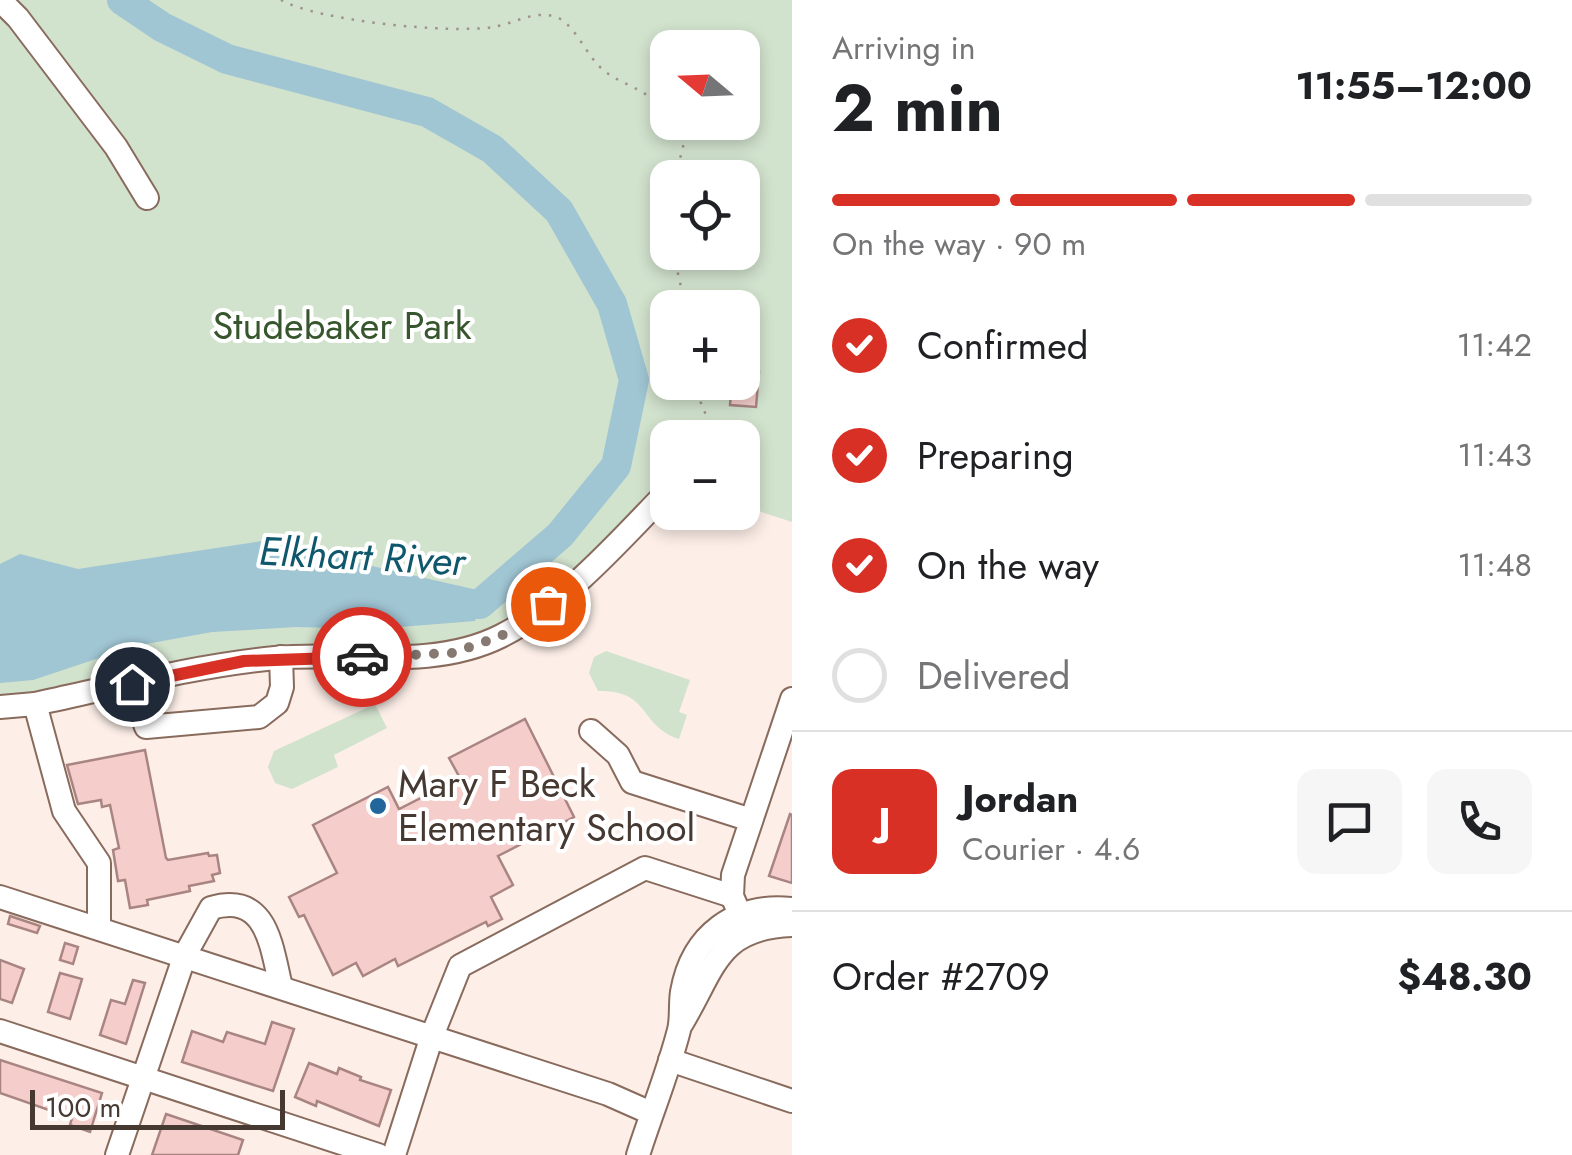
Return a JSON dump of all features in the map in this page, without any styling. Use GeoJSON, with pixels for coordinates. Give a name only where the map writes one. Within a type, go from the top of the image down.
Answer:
{"type":"FeatureCollection","features":[{"type":"Feature","properties":{"kind":"street"},"geometry":{"type":"LineString","coordinates":[[0,0],[116,147],[146,198]]}},
{"type":"Feature","properties":{"kind":"street"},"geometry":{"type":"LineString","coordinates":[[0,707],[35,704],[244,661],[453,653],[501,636],[548,604],[600,560],[650,509]]}},
{"type":"Feature","properties":{"kind":"street"},"geometry":{"type":"LineString","coordinates":[[132,684],[146,727],[260,717],[277,703],[282,688],[281,657]]}},
{"type":"Feature","properties":{"kind":"street"},"geometry":{"type":"LineString","coordinates":[[638,1155],[680,1026],[720,954],[731,942],[739,914],[733,875],[792,700]]}},
{"type":"Feature","properties":{"kind":"street"},"geometry":{"type":"LineString","coordinates":[[35,704],[64,810],[98,863],[99,928]]}},
{"type":"Feature","properties":{"kind":"street"},"geometry":{"type":"LineString","coordinates":[[591,731],[618,756],[632,782],[752,820]]}},
{"type":"Feature","properties":{"kind":"street"},"geometry":{"type":"LineString","coordinates":[[394,1155],[432,1036],[460,966],[645,868],[739,914],[792,925]]}},
{"type":"Feature","properties":{"kind":"street"},"geometry":{"type":"LineString","coordinates":[[117,1155],[185,955],[212,908],[232,902],[259,916],[281,986]]}},
{"type":"Feature","properties":{"kind":"street"},"geometry":{"type":"LineString","coordinates":[[2,906],[99,928],[185,955],[608,1094],[652,1113]]}},
{"type":"Feature","properties":{"kind":"street"},"geometry":{"type":"LineString","coordinates":[[739,914],[774,907],[792,909]]}},
{"type":"Feature","properties":{"kind":"street"},"geometry":{"type":"LineString","coordinates":[[0,1032],[378,1155]]}},
{"type":"Feature","properties":{"kind":"street"},"geometry":{"type":"LineString","coordinates":[[670,1060],[792,1101]]}},
{"type":"Feature","properties":{"kind":"path"},"geometry":{"type":"LineString","coordinates":[[281,0],[320,14],[374,23],[473,29],[550,15],[561,19],[602,69],[650,95]]}},
{"type":"Feature","properties":{"kind":"green space","name":"Studebaker Park"},"geometry":{"type":"Polygon","coordinates":[[[0,0],[792,0],[792,522],[760,512],[760,420],[650,420],[650,519],[469,659],[311,651],[0,699],[0,0]]]}},
{"type":"Feature","properties":{"kind":"green space"},"geometry":{"type":"Polygon","coordinates":[[[606,651],[690,680],[679,712],[687,715],[679,739],[656,725],[627,696],[598,691],[589,673],[594,657],[606,651]]]}},
{"type":"Feature","properties":{"kind":"green space"},"geometry":{"type":"Polygon","coordinates":[[[375,704],[387,728],[334,755],[338,767],[292,789],[275,783],[268,767],[274,751],[375,704]]]}},
{"type":"Feature","properties":{"kind":"water"},"geometry":{"type":"Polygon","coordinates":[[[262,541],[473,589],[480,604],[475,621],[375,629],[296,627],[212,632],[135,646],[33,680],[0,683],[0,564],[20,554],[78,569],[262,541]]]}},
{"type":"Feature","properties":{"kind":"building"},"geometry":{"type":"Polygon","coordinates":[[[730,400],[757,400],[756,407],[730,405],[730,400]]]}},
{"type":"Feature","properties":{"kind":"building"},"geometry":{"type":"Polygon","coordinates":[[[525,719],[574,817],[498,856],[513,885],[491,897],[502,919],[488,926],[486,922],[398,966],[395,959],[363,976],[356,963],[333,975],[304,915],[299,917],[289,897],[337,873],[313,825],[388,787],[399,809],[460,778],[449,758],[525,719]]]}},
{"type":"Feature","properties":{"kind":"building"},"geometry":{"type":"Polygon","coordinates":[[[145,750],[166,858],[217,855],[220,873],[212,875],[214,881],[189,886],[190,891],[147,900],[148,905],[130,908],[125,880],[118,881],[113,850],[119,848],[110,805],[102,807],[101,800],[78,804],[67,765],[145,750]]]}},
{"type":"Feature","properties":{"kind":"building"},"geometry":{"type":"Polygon","coordinates":[[[792,815],[792,883],[769,876],[792,815]]]}},
{"type":"Feature","properties":{"kind":"building"},"geometry":{"type":"Polygon","coordinates":[[[10,916],[40,926],[37,933],[8,924],[10,916]]]}},
{"type":"Feature","properties":{"kind":"building"},"geometry":{"type":"Polygon","coordinates":[[[65,943],[78,947],[73,964],[60,960],[65,943]]]}},
{"type":"Feature","properties":{"kind":"building"},"geometry":{"type":"Polygon","coordinates":[[[0,960],[24,969],[12,1003],[0,999],[0,960]]]}},
{"type":"Feature","properties":{"kind":"building"},"geometry":{"type":"Polygon","coordinates":[[[60,973],[82,979],[70,1019],[48,1012],[60,973]]]}},
{"type":"Feature","properties":{"kind":"building"},"geometry":{"type":"Polygon","coordinates":[[[133,980],[145,983],[126,1044],[100,1035],[111,1000],[125,1004],[133,980]]]}},
{"type":"Feature","properties":{"kind":"building"},"geometry":{"type":"Polygon","coordinates":[[[272,1022],[294,1029],[273,1091],[182,1062],[192,1031],[223,1042],[227,1032],[265,1044],[272,1022]]]}},
{"type":"Feature","properties":{"kind":"building"},"geometry":{"type":"Polygon","coordinates":[[[0,1060],[102,1093],[90,1132],[70,1125],[72,1118],[0,1093],[0,1060]]]}},
{"type":"Feature","properties":{"kind":"building"},"geometry":{"type":"Polygon","coordinates":[[[309,1063],[337,1074],[339,1068],[391,1090],[379,1126],[317,1101],[316,1106],[295,1097],[309,1063]]]}},
{"type":"Feature","properties":{"kind":"building"},"geometry":{"type":"Polygon","coordinates":[[[166,1114],[243,1140],[238,1155],[152,1155],[166,1114]]]}},
{"type":"Feature","properties":{"kind":"waterway","name":"Elkhart River"},"geometry":{"type":"LineString","coordinates":[[122,0],[162,27],[227,59],[427,112],[492,149],[559,211],[612,304],[634,380],[616,466],[560,535],[480,604],[441,604]]}},
{"type":"Feature","properties":{"kind":"way so far"},"geometry":{"type":"LineString","coordinates":[[362,657],[453,653],[501,636],[548,604]]}},
{"type":"Feature","properties":{"kind":"place","name":"Mary F Beck Elementary School"},"geometry":{"type":"Point","coordinates":[378,806]}},
{"type":"Feature","properties":{"kind":"route"},"geometry":{"type":"LineString","coordinates":[[132,684],[244,661],[362,657]]}}]}
